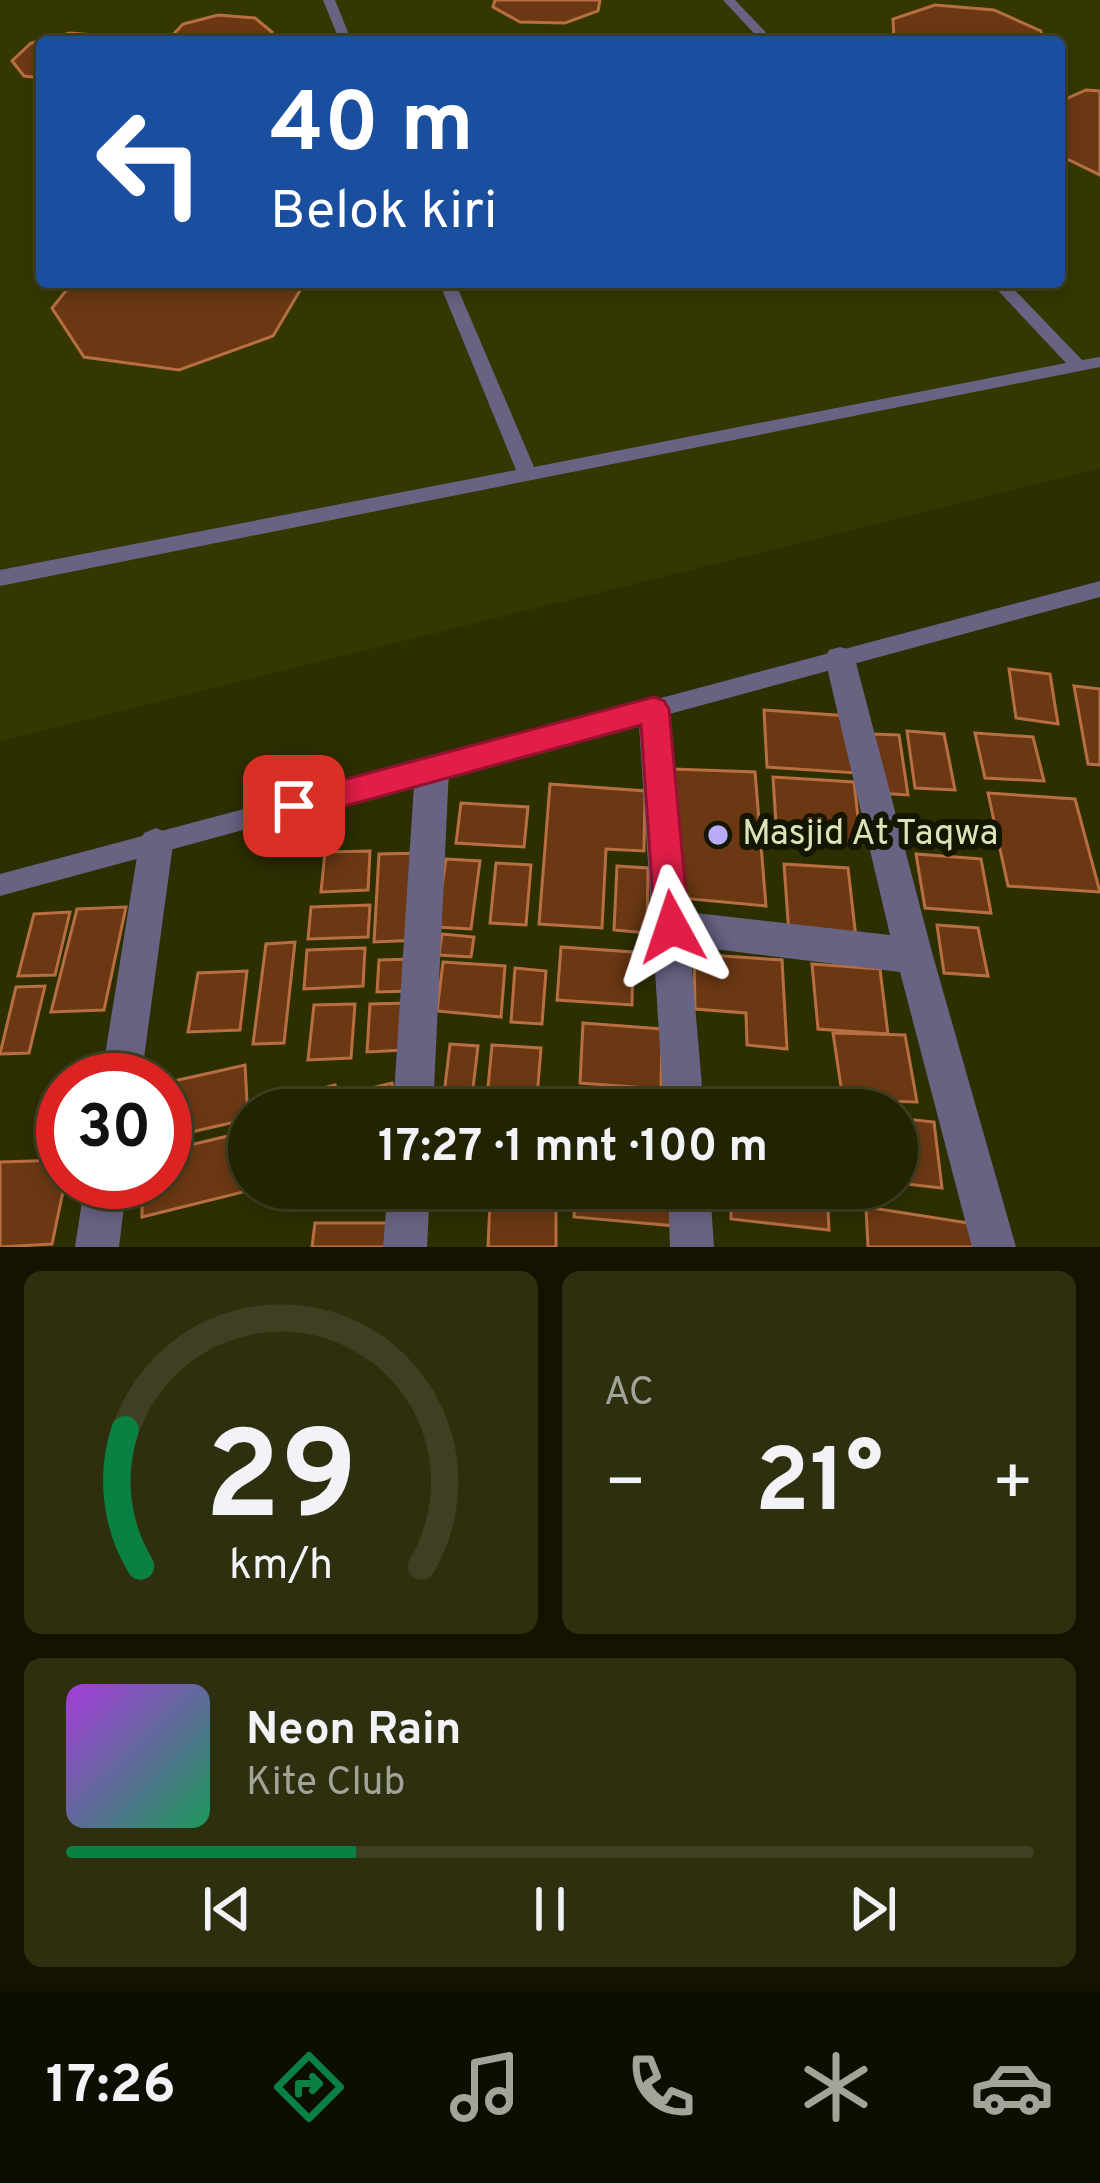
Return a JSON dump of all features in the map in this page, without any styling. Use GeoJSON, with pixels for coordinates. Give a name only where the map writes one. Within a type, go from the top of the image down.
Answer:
{"type":"FeatureCollection","features":[{"type":"Feature","properties":{"kind":"street"},"geometry":{"type":"LineString","coordinates":[[840,658],[914,956],[994,1247]]}},
{"type":"Feature","properties":{"kind":"street"},"geometry":{"type":"LineString","coordinates":[[654,709],[683,1089]]}},
{"type":"Feature","properties":{"kind":"street"},"geometry":{"type":"LineString","coordinates":[[414,1089],[432,769]]}},
{"type":"Feature","properties":{"kind":"street"},"geometry":{"type":"LineString","coordinates":[[125,1053],[156,844]]}},
{"type":"Feature","properties":{"kind":"street"},"geometry":{"type":"LineString","coordinates":[[672,927],[914,956]]}},
{"type":"Feature","properties":{"kind":"street"},"geometry":{"type":"LineString","coordinates":[[97,1247],[102,1209]]}},
{"type":"Feature","properties":{"kind":"street"},"geometry":{"type":"LineString","coordinates":[[405,1247],[408,1209]]}},
{"type":"Feature","properties":{"kind":"street"},"geometry":{"type":"LineString","coordinates":[[689,1209],[692,1247]]}},
{"type":"Feature","properties":{"kind":"lane"},"geometry":{"type":"LineString","coordinates":[[329,0],[344,36]]}},
{"type":"Feature","properties":{"kind":"lane"},"geometry":{"type":"LineString","coordinates":[[729,0],[763,36]]}},
{"type":"Feature","properties":{"kind":"lane"},"geometry":{"type":"LineString","coordinates":[[450,288],[527,473]]}},
{"type":"Feature","properties":{"kind":"lane"},"geometry":{"type":"LineString","coordinates":[[1004,288],[1079,367]]}},
{"type":"Feature","properties":{"kind":"lane"},"geometry":{"type":"LineString","coordinates":[[0,578],[1100,362]]}},
{"type":"Feature","properties":{"kind":"lane"},"geometry":{"type":"LineString","coordinates":[[0,885],[1100,589]]}},
{"type":"Feature","properties":{"kind":"shaded area"},"geometry":{"type":"Polygon","coordinates":[[[0,0],[1100,0],[1100,468],[0,741],[0,0]]]}},
{"type":"Feature","properties":{"kind":"building"},"geometry":{"type":"Polygon","coordinates":[[[495,0],[600,0],[598,11],[565,23],[520,22],[493,7],[495,0]]]}},
{"type":"Feature","properties":{"kind":"building"},"geometry":{"type":"Polygon","coordinates":[[[935,5],[994,10],[1041,31],[1042,36],[894,36],[893,19],[935,5]]]}},
{"type":"Feature","properties":{"kind":"building"},"geometry":{"type":"Polygon","coordinates":[[[218,15],[255,18],[272,32],[269,36],[172,36],[183,24],[218,15]]]}},
{"type":"Feature","properties":{"kind":"building"},"geometry":{"type":"Polygon","coordinates":[[[36,42],[36,77],[24,76],[12,61],[36,42]]]}},
{"type":"Feature","properties":{"kind":"building"},"geometry":{"type":"Polygon","coordinates":[[[1086,90],[1100,91],[1100,175],[1065,158],[1065,99],[1086,90]]]}},
{"type":"Feature","properties":{"kind":"building"},"geometry":{"type":"Polygon","coordinates":[[[68,288],[301,288],[273,336],[179,370],[84,357],[52,308],[68,288]]]}},
{"type":"Feature","properties":{"kind":"building"},"geometry":{"type":"Polygon","coordinates":[[[1009,669],[1050,674],[1058,724],[1016,718],[1009,669]]]}},
{"type":"Feature","properties":{"kind":"building"},"geometry":{"type":"Polygon","coordinates":[[[1074,686],[1100,689],[1100,765],[1088,764],[1074,686]]]}},
{"type":"Feature","properties":{"kind":"building"},"geometry":{"type":"Polygon","coordinates":[[[764,710],[849,716],[856,773],[767,767],[764,710]]]}},
{"type":"Feature","properties":{"kind":"building"},"geometry":{"type":"Polygon","coordinates":[[[907,731],[944,734],[955,790],[915,788],[907,731]]]}},
{"type":"Feature","properties":{"kind":"building"},"geometry":{"type":"Polygon","coordinates":[[[975,733],[1033,737],[1044,781],[985,778],[975,733]]]}},
{"type":"Feature","properties":{"kind":"building"},"geometry":{"type":"Polygon","coordinates":[[[871,734],[899,735],[908,795],[878,793],[871,734]]]}},
{"type":"Feature","properties":{"kind":"building","name":"Masjid At Taqwa"},"geometry":{"type":"Polygon","coordinates":[[[673,769],[755,772],[766,906],[680,898],[673,769]]]}},
{"type":"Feature","properties":{"kind":"building"},"geometry":{"type":"Polygon","coordinates":[[[773,777],[854,782],[861,844],[777,839],[773,777]]]}},
{"type":"Feature","properties":{"kind":"building"},"geometry":{"type":"Polygon","coordinates":[[[550,784],[645,791],[644,851],[606,849],[602,928],[539,924],[550,784]]]}},
{"type":"Feature","properties":{"kind":"building"},"geometry":{"type":"Polygon","coordinates":[[[988,793],[1075,799],[1100,892],[1008,886],[988,793]]]}},
{"type":"Feature","properties":{"kind":"building"},"geometry":{"type":"Polygon","coordinates":[[[461,803],[528,807],[524,847],[456,843],[461,803]]]}},
{"type":"Feature","properties":{"kind":"building"},"geometry":{"type":"Polygon","coordinates":[[[370,851],[368,890],[321,892],[325,852],[370,851]]]}},
{"type":"Feature","properties":{"kind":"building"},"geometry":{"type":"Polygon","coordinates":[[[423,853],[420,940],[374,942],[379,854],[423,853]]]}},
{"type":"Feature","properties":{"kind":"building"},"geometry":{"type":"Polygon","coordinates":[[[916,854],[981,859],[991,913],[925,908],[916,854]]]}},
{"type":"Feature","properties":{"kind":"building"},"geometry":{"type":"Polygon","coordinates":[[[446,859],[480,861],[471,929],[436,927],[446,859]]]}},
{"type":"Feature","properties":{"kind":"building"},"geometry":{"type":"Polygon","coordinates":[[[496,863],[531,865],[526,925],[490,923],[496,863]]]}},
{"type":"Feature","properties":{"kind":"building"},"geometry":{"type":"Polygon","coordinates":[[[784,864],[848,868],[856,938],[789,934],[784,864]]]}},
{"type":"Feature","properties":{"kind":"building"},"geometry":{"type":"Polygon","coordinates":[[[617,866],[648,868],[647,933],[614,930],[617,866]]]}},
{"type":"Feature","properties":{"kind":"building"},"geometry":{"type":"Polygon","coordinates":[[[370,905],[368,937],[308,939],[311,907],[370,905]]]}},
{"type":"Feature","properties":{"kind":"building"},"geometry":{"type":"Polygon","coordinates":[[[126,907],[104,1010],[51,1012],[77,909],[126,907]]]}},
{"type":"Feature","properties":{"kind":"building"},"geometry":{"type":"Polygon","coordinates":[[[70,912],[55,975],[18,976],[34,914],[70,912]]]}},
{"type":"Feature","properties":{"kind":"building"},"geometry":{"type":"Polygon","coordinates":[[[937,925],[978,928],[988,976],[944,973],[937,925]]]}},
{"type":"Feature","properties":{"kind":"building"},"geometry":{"type":"Polygon","coordinates":[[[442,934],[474,937],[471,957],[439,955],[442,934]]]}},
{"type":"Feature","properties":{"kind":"building"},"geometry":{"type":"Polygon","coordinates":[[[295,942],[284,1043],[253,1044],[266,944],[295,942]]]}},
{"type":"Feature","properties":{"kind":"building"},"geometry":{"type":"Polygon","coordinates":[[[561,947],[633,952],[632,1005],[557,1000],[561,947]]]}},
{"type":"Feature","properties":{"kind":"building"},"geometry":{"type":"Polygon","coordinates":[[[365,948],[363,986],[304,989],[307,950],[365,948]]]}},
{"type":"Feature","properties":{"kind":"building"},"geometry":{"type":"Polygon","coordinates":[[[694,954],[782,960],[787,1049],[747,1045],[746,1013],[695,1009],[694,954]]]}},
{"type":"Feature","properties":{"kind":"building"},"geometry":{"type":"Polygon","coordinates":[[[413,959],[411,991],[377,992],[379,960],[413,959]]]}},
{"type":"Feature","properties":{"kind":"building"},"geometry":{"type":"Polygon","coordinates":[[[443,962],[505,966],[501,1017],[437,1011],[443,962]]]}},
{"type":"Feature","properties":{"kind":"building"},"geometry":{"type":"Polygon","coordinates":[[[812,964],[880,969],[888,1034],[818,1029],[812,964]]]}},
{"type":"Feature","properties":{"kind":"building"},"geometry":{"type":"Polygon","coordinates":[[[515,968],[546,971],[542,1024],[511,1022],[515,968]]]}},
{"type":"Feature","properties":{"kind":"building"},"geometry":{"type":"Polygon","coordinates":[[[247,971],[240,1030],[188,1032],[198,973],[247,971]]]}},
{"type":"Feature","properties":{"kind":"building"},"geometry":{"type":"Polygon","coordinates":[[[45,986],[29,1053],[0,1054],[16,987],[45,986]]]}},
{"type":"Feature","properties":{"kind":"building"},"geometry":{"type":"Polygon","coordinates":[[[407,1003],[405,1050],[367,1052],[370,1004],[407,1003]]]}},
{"type":"Feature","properties":{"kind":"building"},"geometry":{"type":"Polygon","coordinates":[[[355,1004],[351,1058],[308,1060],[314,1005],[355,1004]]]}},
{"type":"Feature","properties":{"kind":"building"},"geometry":{"type":"Polygon","coordinates":[[[583,1023],[662,1029],[661,1089],[580,1083],[583,1023]]]}},
{"type":"Feature","properties":{"kind":"building"},"geometry":{"type":"Polygon","coordinates":[[[833,1033],[905,1035],[915,1089],[841,1089],[833,1033]]]}},
{"type":"Feature","properties":{"kind":"building"},"geometry":{"type":"Polygon","coordinates":[[[450,1044],[478,1046],[473,1089],[445,1089],[450,1044]]]}},
{"type":"Feature","properties":{"kind":"building"},"geometry":{"type":"Polygon","coordinates":[[[492,1045],[541,1048],[538,1089],[488,1089],[492,1045]]]}},
{"type":"Feature","properties":{"kind":"building"},"geometry":{"type":"Polygon","coordinates":[[[245,1065],[246,1089],[228,1089],[228,1124],[192,1132],[192,1077],[245,1065]]]}},
{"type":"Feature","properties":{"kind":"building"},"geometry":{"type":"Polygon","coordinates":[[[918,1120],[934,1122],[942,1188],[918,1185],[918,1120]]]}},
{"type":"Feature","properties":{"kind":"building"},"geometry":{"type":"Polygon","coordinates":[[[228,1136],[228,1196],[192,1205],[192,1145],[228,1136]]]}},
{"type":"Feature","properties":{"kind":"building"},"geometry":{"type":"Polygon","coordinates":[[[36,1161],[36,1209],[59,1209],[52,1244],[0,1247],[0,1162],[36,1161]]]}},
{"type":"Feature","properties":{"kind":"building"},"geometry":{"type":"Polygon","coordinates":[[[142,1209],[174,1209],[142,1217],[142,1209]]]}},
{"type":"Feature","properties":{"kind":"building"},"geometry":{"type":"Polygon","coordinates":[[[490,1209],[556,1209],[556,1247],[488,1247],[490,1209]]]}},
{"type":"Feature","properties":{"kind":"building"},"geometry":{"type":"Polygon","coordinates":[[[575,1209],[676,1209],[676,1226],[574,1217],[575,1209]]]}},
{"type":"Feature","properties":{"kind":"building"},"geometry":{"type":"Polygon","coordinates":[[[731,1209],[828,1209],[829,1230],[731,1219],[731,1209]]]}},
{"type":"Feature","properties":{"kind":"building"},"geometry":{"type":"Polygon","coordinates":[[[866,1209],[981,1225],[983,1247],[868,1247],[866,1209]]]}},
{"type":"Feature","properties":{"kind":"building"},"geometry":{"type":"Polygon","coordinates":[[[315,1223],[392,1223],[390,1247],[312,1247],[315,1223]]]}},
{"type":"Feature","properties":{"kind":"place","name":"Masjid At Taqwa"},"geometry":{"type":"Point","coordinates":[718,835]}},
{"type":"Feature","properties":{"kind":"route"},"geometry":{"type":"LineString","coordinates":[[294,806],[654,709],[672,927]]}}]}
